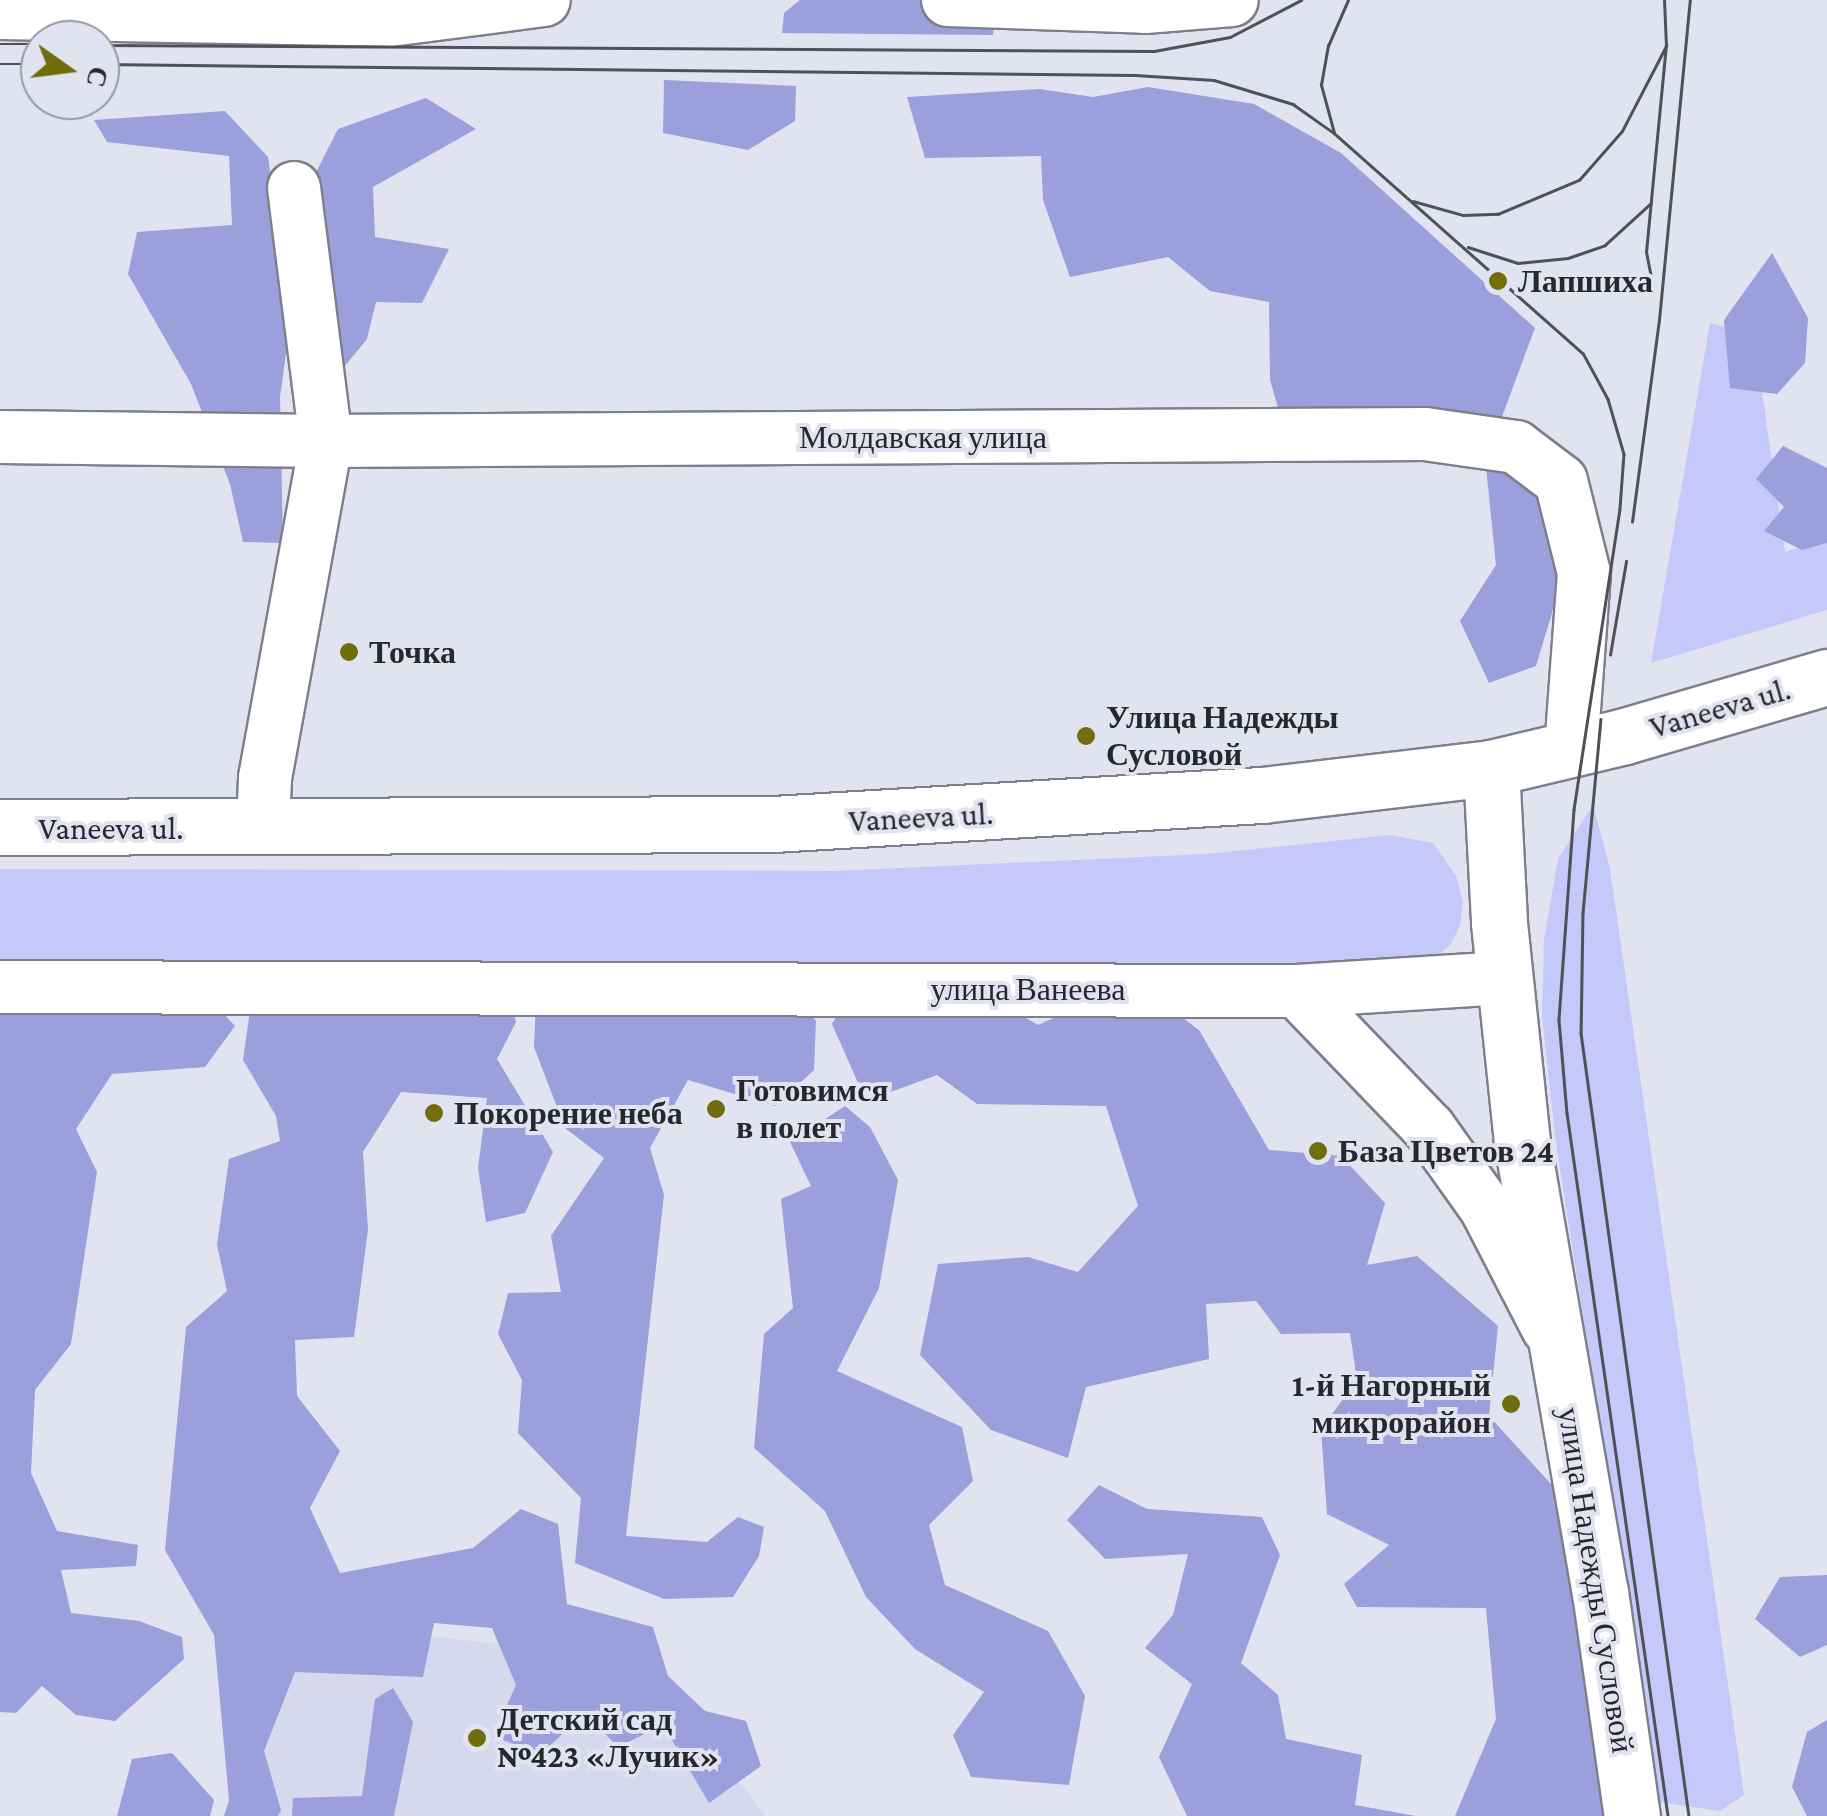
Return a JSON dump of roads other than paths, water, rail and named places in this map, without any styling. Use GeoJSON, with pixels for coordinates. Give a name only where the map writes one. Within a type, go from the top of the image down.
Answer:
{"type":"FeatureCollection","features":[{"type":"Feature","properties":{"kind":"main road","name":"Vaneeva ul."},"geometry":{"type":"LineString","coordinates":[[0,827],[826,822],[1262,796],[1490,768],[1570,751],[1827,677]]}},
{"type":"Feature","properties":{"kind":"main road","name":"улица Надежды Сусловой"},"geometry":{"type":"LineString","coordinates":[[1490,768],[1504,978],[1522,1142],[1632,1816]]}},
{"type":"Feature","properties":{"kind":"street"},"geometry":{"type":"LineString","coordinates":[[0,13],[267,8],[390,20],[544,0]]}},
{"type":"Feature","properties":{"kind":"street"},"geometry":{"type":"LineString","coordinates":[[948,0],[1145,7],[1232,0]]}},
{"type":"Feature","properties":{"kind":"street"},"geometry":{"type":"LineString","coordinates":[[263,828],[265,778],[326,441],[294,188]]}},
{"type":"Feature","properties":{"kind":"street","name":"Молдавская улица"},"geometry":{"type":"LineString","coordinates":[[0,438],[326,441],[1425,434],[1516,447],[1561,481],[1584,572],[1570,751]]}},
{"type":"Feature","properties":{"kind":"street"},"geometry":{"type":"LineString","coordinates":[[0,987],[1297,990],[1504,978]]}},
{"type":"Feature","properties":{"kind":"street","name":"улица Надежды Сусловой"},"geometry":{"type":"LineString","coordinates":[[1297,990],[1440,1144],[1486,1208],[1556,1344]]}},
{"type":"Feature","properties":{"kind":"tram line"},"geometry":{"type":"LineString","coordinates":[[120,45],[1154,51],[1230,37],[1301,0]]}},
{"type":"Feature","properties":{"kind":"tram line"},"geometry":{"type":"LineString","coordinates":[[1334,133],[1321,85],[1328,46],[1348,0]]}},
{"type":"Feature","properties":{"kind":"tram line"},"geometry":{"type":"LineString","coordinates":[[1654,293],[1646,252],[1666,46],[1664,0]]}},
{"type":"Feature","properties":{"kind":"tram line"},"geometry":{"type":"LineString","coordinates":[[1632,522],[1659,320],[1690,0]]}},
{"type":"Feature","properties":{"kind":"tram line"},"geometry":{"type":"LineString","coordinates":[[0,44],[20,44]]}},
{"type":"Feature","properties":{"kind":"tram line"},"geometry":{"type":"LineString","coordinates":[[1413,201],[1463,215],[1498,214],[1579,180],[1622,131],[1666,46]]}},
{"type":"Feature","properties":{"kind":"tram line"},"geometry":{"type":"LineString","coordinates":[[0,64],[20,64]]}},
{"type":"Feature","properties":{"kind":"tram line"},"geometry":{"type":"LineString","coordinates":[[120,64],[1135,75],[1214,80],[1293,104],[1334,133],[1583,353],[1608,399],[1624,454],[1620,509],[1574,810],[1559,1020],[1567,1113],[1668,1816]]}},
{"type":"Feature","properties":{"kind":"tram line"},"geometry":{"type":"LineString","coordinates":[[1468,247],[1518,263],[1568,258],[1605,245],[1651,203]]}},
{"type":"Feature","properties":{"kind":"tram line"},"geometry":{"type":"LineString","coordinates":[[1610,655],[1626,561]]}},
{"type":"Feature","properties":{"kind":"tram line"},"geometry":{"type":"LineString","coordinates":[[1601,719],[1583,912],[1581,1033],[1689,1816]]}},
{"type":"Feature","properties":{"kind":"place","name":"Лапшиха"},"geometry":{"type":"Point","coordinates":[1498,281]}},
{"type":"Feature","properties":{"kind":"place","name":"Точка"},"geometry":{"type":"Point","coordinates":[349,652]}},
{"type":"Feature","properties":{"kind":"place","name":"Улица Надежды Сусловой"},"geometry":{"type":"Point","coordinates":[1086,736]}},
{"type":"Feature","properties":{"kind":"place","name":"Готовимся в полет"},"geometry":{"type":"Point","coordinates":[716,1109]}},
{"type":"Feature","properties":{"kind":"place","name":"Покорение неба"},"geometry":{"type":"Point","coordinates":[434,1113]}},
{"type":"Feature","properties":{"kind":"place","name":"База Цветов 24"},"geometry":{"type":"Point","coordinates":[1318,1151]}},
{"type":"Feature","properties":{"kind":"place","name":"1-й Нагорный микрорайон"},"geometry":{"type":"Point","coordinates":[1511,1404]}},
{"type":"Feature","properties":{"kind":"place","name":"Детский сад №423 «Лучик»"},"geometry":{"type":"Point","coordinates":[477,1738]}}]}
